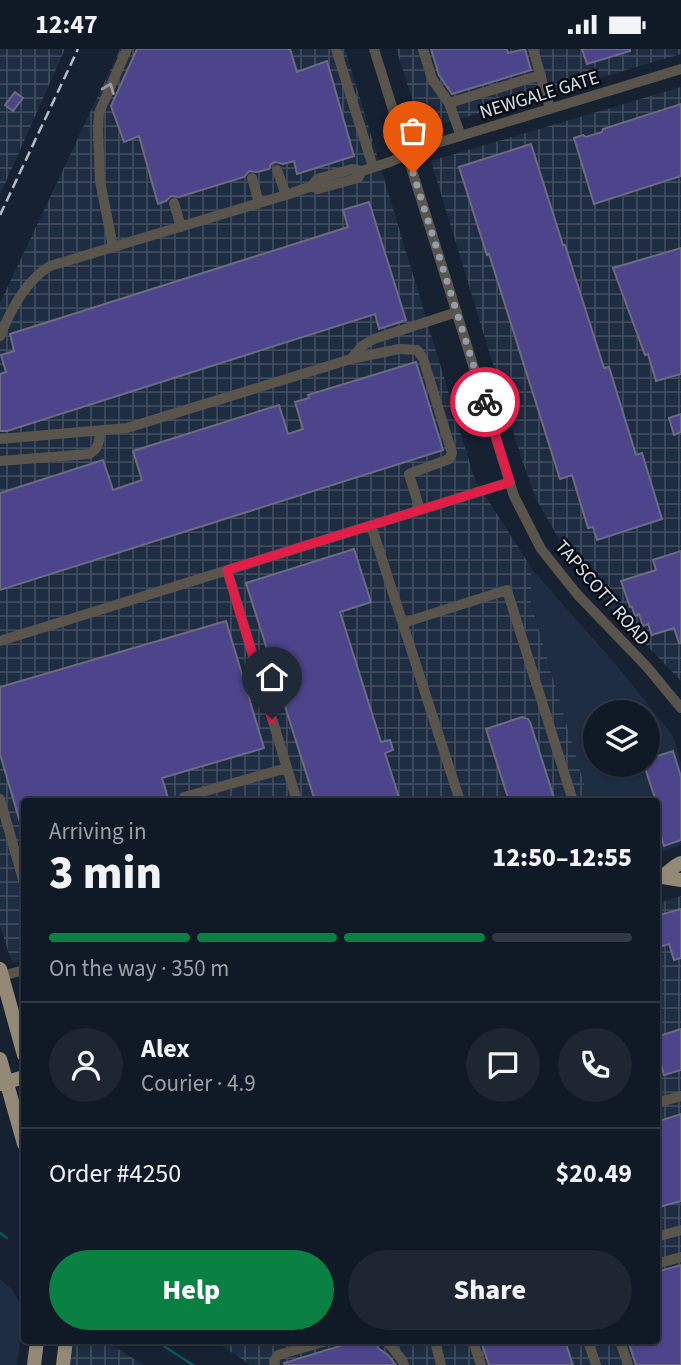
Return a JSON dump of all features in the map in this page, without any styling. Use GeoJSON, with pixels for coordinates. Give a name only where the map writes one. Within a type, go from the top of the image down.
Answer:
{"type":"FeatureCollection","features":[{"type":"Feature","properties":{"kind":"main road"},"geometry":{"type":"LineString","coordinates":[[660,878],[681,863]]}},
{"type":"Feature","properties":{"kind":"main road"},"geometry":{"type":"LineString","coordinates":[[660,878],[681,880]]}},
{"type":"Feature","properties":{"kind":"main road"},"geometry":{"type":"LineString","coordinates":[[1,972],[21,1045]]}},
{"type":"Feature","properties":{"kind":"main road"},"geometry":{"type":"LineString","coordinates":[[21,1057],[1,1063],[3,1084],[21,1135]]}},
{"type":"Feature","properties":{"kind":"main road"},"geometry":{"type":"LineString","coordinates":[[3,1084],[21,1078]]}},
{"type":"Feature","properties":{"kind":"main road"},"geometry":{"type":"LineString","coordinates":[[34,1365],[37,1344]]}},
{"type":"Feature","properties":{"kind":"main road"},"geometry":{"type":"LineString","coordinates":[[63,1365],[66,1344]]}},
{"type":"Feature","properties":{"kind":"street"},"geometry":{"type":"LineString","coordinates":[[113,247],[100,181],[99,113],[127,49]]}},
{"type":"Feature","properties":{"kind":"street"},"geometry":{"type":"LineString","coordinates":[[336,49],[368,169]]}},
{"type":"Feature","properties":{"kind":"street","name":"TAPSCOTT ROAD"},"geometry":{"type":"LineString","coordinates":[[374,49],[514,496],[541,549],[577,594],[678,700]]}},
{"type":"Feature","properties":{"kind":"street"},"geometry":{"type":"LineString","coordinates":[[423,49],[432,79],[449,103],[461,136]]}},
{"type":"Feature","properties":{"kind":"street"},"geometry":{"type":"LineString","coordinates":[[534,49],[550,109]]}},
{"type":"Feature","properties":{"kind":"street","name":"NEWGALE GATE"},"geometry":{"type":"LineString","coordinates":[[0,336],[30,282],[50,267],[286,195],[312,186],[317,179],[352,169],[368,169],[424,147],[681,69]]}},
{"type":"Feature","properties":{"kind":"street"},"geometry":{"type":"LineString","coordinates":[[449,103],[541,75]]}},
{"type":"Feature","properties":{"kind":"street"},"geometry":{"type":"LineString","coordinates":[[277,170],[286,195]]}},
{"type":"Feature","properties":{"kind":"street"},"geometry":{"type":"LineString","coordinates":[[252,178],[260,203]]}},
{"type":"Feature","properties":{"kind":"street"},"geometry":{"type":"LineString","coordinates":[[174,203],[181,227]]}},
{"type":"Feature","properties":{"kind":"street"},"geometry":{"type":"LineString","coordinates":[[351,359],[362,346],[374,339],[457,313]]}},
{"type":"Feature","properties":{"kind":"street"},"geometry":{"type":"LineString","coordinates":[[0,439],[127,428],[351,359],[399,349],[417,351],[423,358],[452,453],[449,459],[409,474],[420,510]]}},
{"type":"Feature","properties":{"kind":"street"},"geometry":{"type":"LineString","coordinates":[[0,461],[89,454],[97,448],[100,431]]}},
{"type":"Feature","properties":{"kind":"street"},"geometry":{"type":"LineString","coordinates":[[0,641],[510,482]]}},
{"type":"Feature","properties":{"kind":"street"},"geometry":{"type":"LineString","coordinates":[[371,525],[459,798]]}},
{"type":"Feature","properties":{"kind":"street"},"geometry":{"type":"LineString","coordinates":[[227,570],[296,798]]}},
{"type":"Feature","properties":{"kind":"street"},"geometry":{"type":"LineString","coordinates":[[403,623],[507,590],[572,798]]}},
{"type":"Feature","properties":{"kind":"street"},"geometry":{"type":"LineString","coordinates":[[184,798],[287,768]]}},
{"type":"Feature","properties":{"kind":"street"},"geometry":{"type":"LineString","coordinates":[[0,799],[21,872]]}},
{"type":"Feature","properties":{"kind":"street"},"geometry":{"type":"LineString","coordinates":[[1,972],[21,970]]}},
{"type":"Feature","properties":{"kind":"street"},"geometry":{"type":"LineString","coordinates":[[660,1102],[681,1096]]}},
{"type":"Feature","properties":{"kind":"street"},"geometry":{"type":"LineString","coordinates":[[660,1236],[681,1230]]}},
{"type":"Feature","properties":{"kind":"street"},"geometry":{"type":"LineString","coordinates":[[660,1263],[681,1257]]}},
{"type":"Feature","properties":{"kind":"street"},"geometry":{"type":"LineString","coordinates":[[275,1365],[274,1361],[278,1355],[316,1344]]}},
{"type":"Feature","properties":{"kind":"street"},"geometry":{"type":"LineString","coordinates":[[389,1344],[404,1365]]}},
{"type":"Feature","properties":{"kind":"street"},"geometry":{"type":"LineString","coordinates":[[436,1344],[441,1365]]}},
{"type":"Feature","properties":{"kind":"street"},"geometry":{"type":"LineString","coordinates":[[474,1344],[481,1365]]}},
{"type":"Feature","properties":{"kind":"street"},"geometry":{"type":"LineString","coordinates":[[589,1344],[596,1365]]}},
{"type":"Feature","properties":{"kind":"street"},"geometry":{"type":"LineString","coordinates":[[621,1344],[628,1365]]}},
{"type":"Feature","properties":{"kind":"shaded area"},"geometry":{"type":"Polygon","coordinates":[[[0,49],[65,49],[0,195],[0,49]]]}},
{"type":"Feature","properties":{"kind":"shaded area"},"geometry":{"type":"Polygon","coordinates":[[[120,49],[345,49],[475,480],[531,567],[531,603],[588,798],[21,798],[21,959],[12,963],[0,926],[0,303],[120,49]]]}},
{"type":"Feature","properties":{"kind":"shaded area"},"geometry":{"type":"Polygon","coordinates":[[[396,49],[681,49],[681,54],[422,130],[396,49]]]}},
{"type":"Feature","properties":{"kind":"shaded area"},"geometry":{"type":"Polygon","coordinates":[[[681,87],[681,681],[580,576],[536,499],[431,161],[681,87]]]}},
{"type":"Feature","properties":{"kind":"shaded area"},"geometry":{"type":"Polygon","coordinates":[[[531,568],[644,700],[583,700],[583,777],[660,777],[660,720],[673,736],[681,763],[681,845],[660,853],[660,798],[588,798],[531,603],[531,568]]]}},
{"type":"Feature","properties":{"kind":"shaded area"},"geometry":{"type":"Polygon","coordinates":[[[681,896],[681,1365],[251,1365],[219,1344],[660,1344],[660,903],[681,896]]]}},
{"type":"Feature","properties":{"kind":"shaded area"},"geometry":{"type":"Polygon","coordinates":[[[0,1279],[12,1290],[21,1304],[21,1333],[17,1365],[0,1365],[0,1279]]]}},
{"type":"Feature","properties":{"kind":"shaded area"},"geometry":{"type":"Polygon","coordinates":[[[74,1344],[110,1344],[144,1365],[70,1365],[74,1344]]]}},
{"type":"Feature","properties":{"kind":"building"},"geometry":{"type":"Polygon","coordinates":[[[137,49],[290,49],[297,72],[327,61],[354,156],[297,174],[294,161],[283,164],[275,162],[269,169],[249,171],[244,177],[179,197],[171,196],[158,204],[139,136],[124,142],[111,106],[137,49]]]}},
{"type":"Feature","properties":{"kind":"building"},"geometry":{"type":"Polygon","coordinates":[[[431,49],[507,49],[508,53],[525,49],[531,70],[452,94],[439,75],[431,49]]]}},
{"type":"Feature","properties":{"kind":"building"},"geometry":{"type":"Polygon","coordinates":[[[582,49],[630,49],[630,51],[587,64],[582,49]]]}},
{"type":"Feature","properties":{"kind":"building"},"geometry":{"type":"Polygon","coordinates":[[[15,92],[23,98],[13,111],[5,105],[15,92]]]}},
{"type":"Feature","properties":{"kind":"building"},"geometry":{"type":"Polygon","coordinates":[[[681,104],[681,176],[594,204],[574,138],[602,132],[603,129],[681,104]]]}},
{"type":"Feature","properties":{"kind":"building"},"geometry":{"type":"Polygon","coordinates":[[[531,144],[604,368],[609,367],[636,455],[642,453],[662,519],[597,540],[593,527],[588,528],[572,475],[560,479],[459,167],[531,144]]]}},
{"type":"Feature","properties":{"kind":"building"},"geometry":{"type":"Polygon","coordinates":[[[369,202],[406,320],[379,329],[375,314],[0,431],[0,374],[6,372],[1,355],[14,351],[10,334],[348,227],[343,210],[369,202]]]}},
{"type":"Feature","properties":{"kind":"building"},"geometry":{"type":"Polygon","coordinates":[[[681,248],[681,374],[656,381],[648,354],[645,355],[613,268],[681,248]]]}},
{"type":"Feature","properties":{"kind":"building"},"geometry":{"type":"Polygon","coordinates":[[[416,362],[443,450],[0,590],[0,493],[103,460],[113,490],[142,480],[133,451],[279,405],[288,434],[303,429],[295,402],[309,398],[308,395],[416,362]]]}},
{"type":"Feature","properties":{"kind":"building"},"geometry":{"type":"Polygon","coordinates":[[[681,414],[681,432],[674,435],[669,418],[681,414]]]}},
{"type":"Feature","properties":{"kind":"building"},"geometry":{"type":"Polygon","coordinates":[[[354,549],[371,602],[340,612],[381,742],[390,740],[393,750],[385,753],[399,798],[314,798],[246,583],[354,549]]]}},
{"type":"Feature","properties":{"kind":"building"},"geometry":{"type":"Polygon","coordinates":[[[681,551],[679,643],[674,628],[652,635],[648,624],[643,626],[639,614],[635,616],[630,607],[621,581],[656,570],[653,560],[681,551]]]}},
{"type":"Feature","properties":{"kind":"building"},"geometry":{"type":"Polygon","coordinates":[[[226,621],[264,748],[162,778],[168,798],[21,798],[21,826],[0,754],[0,687],[226,621]]]}},
{"type":"Feature","properties":{"kind":"building"},"geometry":{"type":"Polygon","coordinates":[[[522,717],[528,719],[554,798],[508,798],[486,729],[522,717]]]}},
{"type":"Feature","properties":{"kind":"building"},"geometry":{"type":"Polygon","coordinates":[[[673,751],[681,777],[681,840],[664,846],[660,833],[660,798],[655,798],[648,777],[660,777],[660,755],[673,751]]]}},
{"type":"Feature","properties":{"kind":"building"},"geometry":{"type":"Polygon","coordinates":[[[681,909],[681,958],[674,960],[669,944],[660,947],[660,915],[681,909]]]}},
{"type":"Feature","properties":{"kind":"building"},"geometry":{"type":"Polygon","coordinates":[[[681,1029],[681,1070],[664,1075],[660,1061],[660,1036],[681,1029]]]}},
{"type":"Feature","properties":{"kind":"building"},"geometry":{"type":"Polygon","coordinates":[[[681,1114],[681,1201],[660,1207],[660,1121],[681,1114]]]}},
{"type":"Feature","properties":{"kind":"building"},"geometry":{"type":"Polygon","coordinates":[[[681,1265],[681,1365],[636,1365],[629,1344],[660,1344],[660,1271],[681,1265]]]}},
{"type":"Feature","properties":{"kind":"building"},"geometry":{"type":"Polygon","coordinates":[[[346,1344],[377,1344],[396,1365],[285,1365],[284,1363],[346,1344]]]}},
{"type":"Feature","properties":{"kind":"building"},"geometry":{"type":"Polygon","coordinates":[[[482,1344],[566,1344],[573,1365],[489,1365],[482,1344]]]}},
{"type":"Feature","properties":{"kind":"waterway"},"geometry":{"type":"LineString","coordinates":[[0,1233],[7,1238]]}},
{"type":"Feature","properties":{"kind":"waterway"},"geometry":{"type":"LineString","coordinates":[[161,1344],[193,1365]]}},
{"type":"Feature","properties":{"kind":"railway"},"geometry":{"type":"LineString","coordinates":[[0,215],[78,49]]}},
{"type":"Feature","properties":{"kind":"way so far"},"geometry":{"type":"LineString","coordinates":[[413,173],[485,402]]}},
{"type":"Feature","properties":{"kind":"route"},"geometry":{"type":"LineString","coordinates":[[272,719],[227,570],[510,482],[485,402]]}}]}
